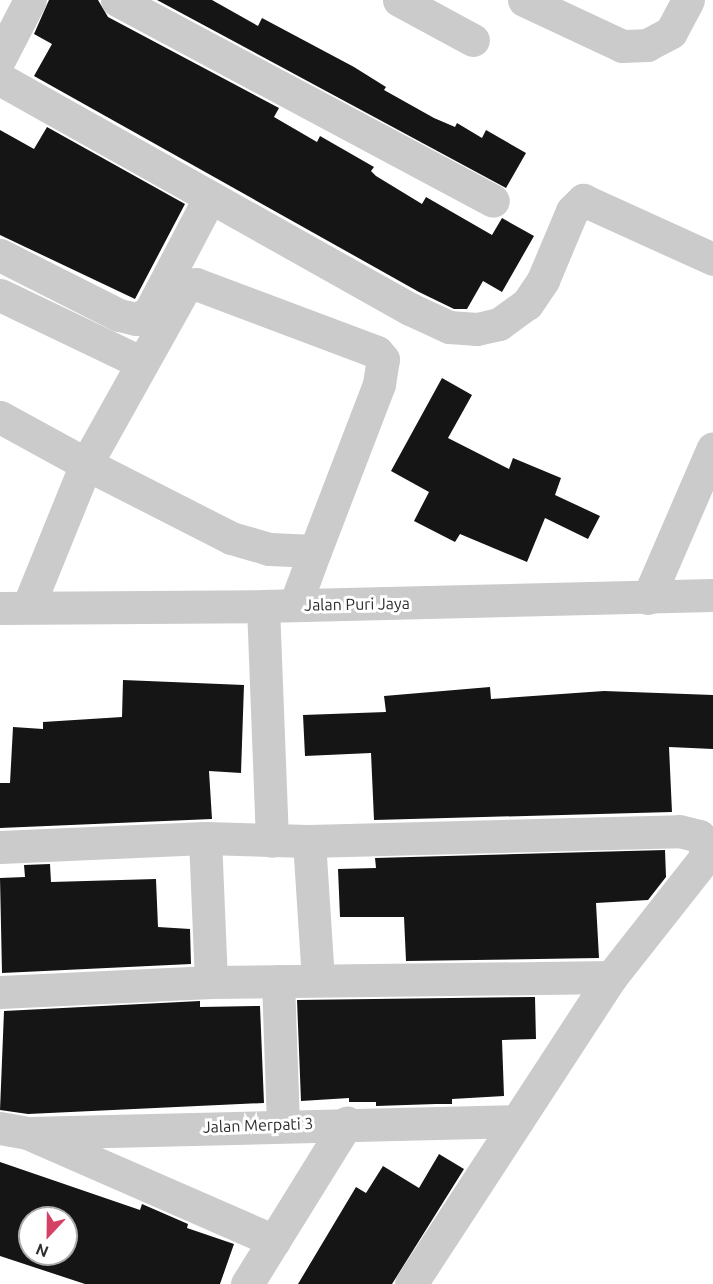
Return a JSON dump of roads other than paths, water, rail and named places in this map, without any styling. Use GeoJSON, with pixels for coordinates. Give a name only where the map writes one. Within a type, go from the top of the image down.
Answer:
{"type":"FeatureCollection","features":[{"type":"Feature","properties":{"kind":"street"},"geometry":{"type":"LineString","coordinates":[[0,58],[30,0]]}},
{"type":"Feature","properties":{"kind":"street"},"geometry":{"type":"LineString","coordinates":[[117,0],[493,201]]}},
{"type":"Feature","properties":{"kind":"street"},"geometry":{"type":"LineString","coordinates":[[399,0],[473,40]]}},
{"type":"Feature","properties":{"kind":"street"},"geometry":{"type":"LineString","coordinates":[[524,0],[596,35],[631,46],[647,45],[671,32],[688,0]]}},
{"type":"Feature","properties":{"kind":"street"},"geometry":{"type":"LineString","coordinates":[[0,79],[449,327],[477,329],[499,324],[527,304],[543,280],[572,211],[583,200],[594,202],[713,259]]}},
{"type":"Feature","properties":{"kind":"street"},"geometry":{"type":"LineString","coordinates":[[0,255],[128,319],[136,319],[149,313],[210,197]]}},
{"type":"Feature","properties":{"kind":"street"},"geometry":{"type":"LineString","coordinates":[[14,607],[140,362],[178,294],[185,287],[196,284],[377,352],[383,359],[382,372],[315,551],[279,606],[267,644],[272,841]]}},
{"type":"Feature","properties":{"kind":"street"},"geometry":{"type":"LineString","coordinates":[[0,295],[140,362]]}},
{"type":"Feature","properties":{"kind":"street"},"geometry":{"type":"LineString","coordinates":[[0,417],[231,538],[269,549],[315,551]]}},
{"type":"Feature","properties":{"kind":"street"},"geometry":{"type":"LineString","coordinates":[[648,598],[713,448]]}},
{"type":"Feature","properties":{"kind":"street","name":"Jalan Puri Jaya"},"geometry":{"type":"LineString","coordinates":[[14,607],[279,606],[713,595]]}},
{"type":"Feature","properties":{"kind":"street"},"geometry":{"type":"LineString","coordinates":[[0,847],[205,838],[309,841],[694,832],[704,842],[704,859],[611,977],[411,1284]]}},
{"type":"Feature","properties":{"kind":"street"},"geometry":{"type":"LineString","coordinates":[[205,838],[211,982]]}},
{"type":"Feature","properties":{"kind":"street"},"geometry":{"type":"LineString","coordinates":[[309,841],[318,980]]}},
{"type":"Feature","properties":{"kind":"street"},"geometry":{"type":"LineString","coordinates":[[0,992],[211,982],[611,977]]}},
{"type":"Feature","properties":{"kind":"street"},"geometry":{"type":"LineString","coordinates":[[278,981],[283,1124]]}},
{"type":"Feature","properties":{"kind":"street","name":"Jalan Merpati 3"},"geometry":{"type":"LineString","coordinates":[[14,1130],[517,1121]]}},
{"type":"Feature","properties":{"kind":"street"},"geometry":{"type":"LineString","coordinates":[[247,1284],[347,1123]]}},
{"type":"Feature","properties":{"kind":"street"},"geometry":{"type":"LineString","coordinates":[[14,1130],[274,1240]]}}]}
